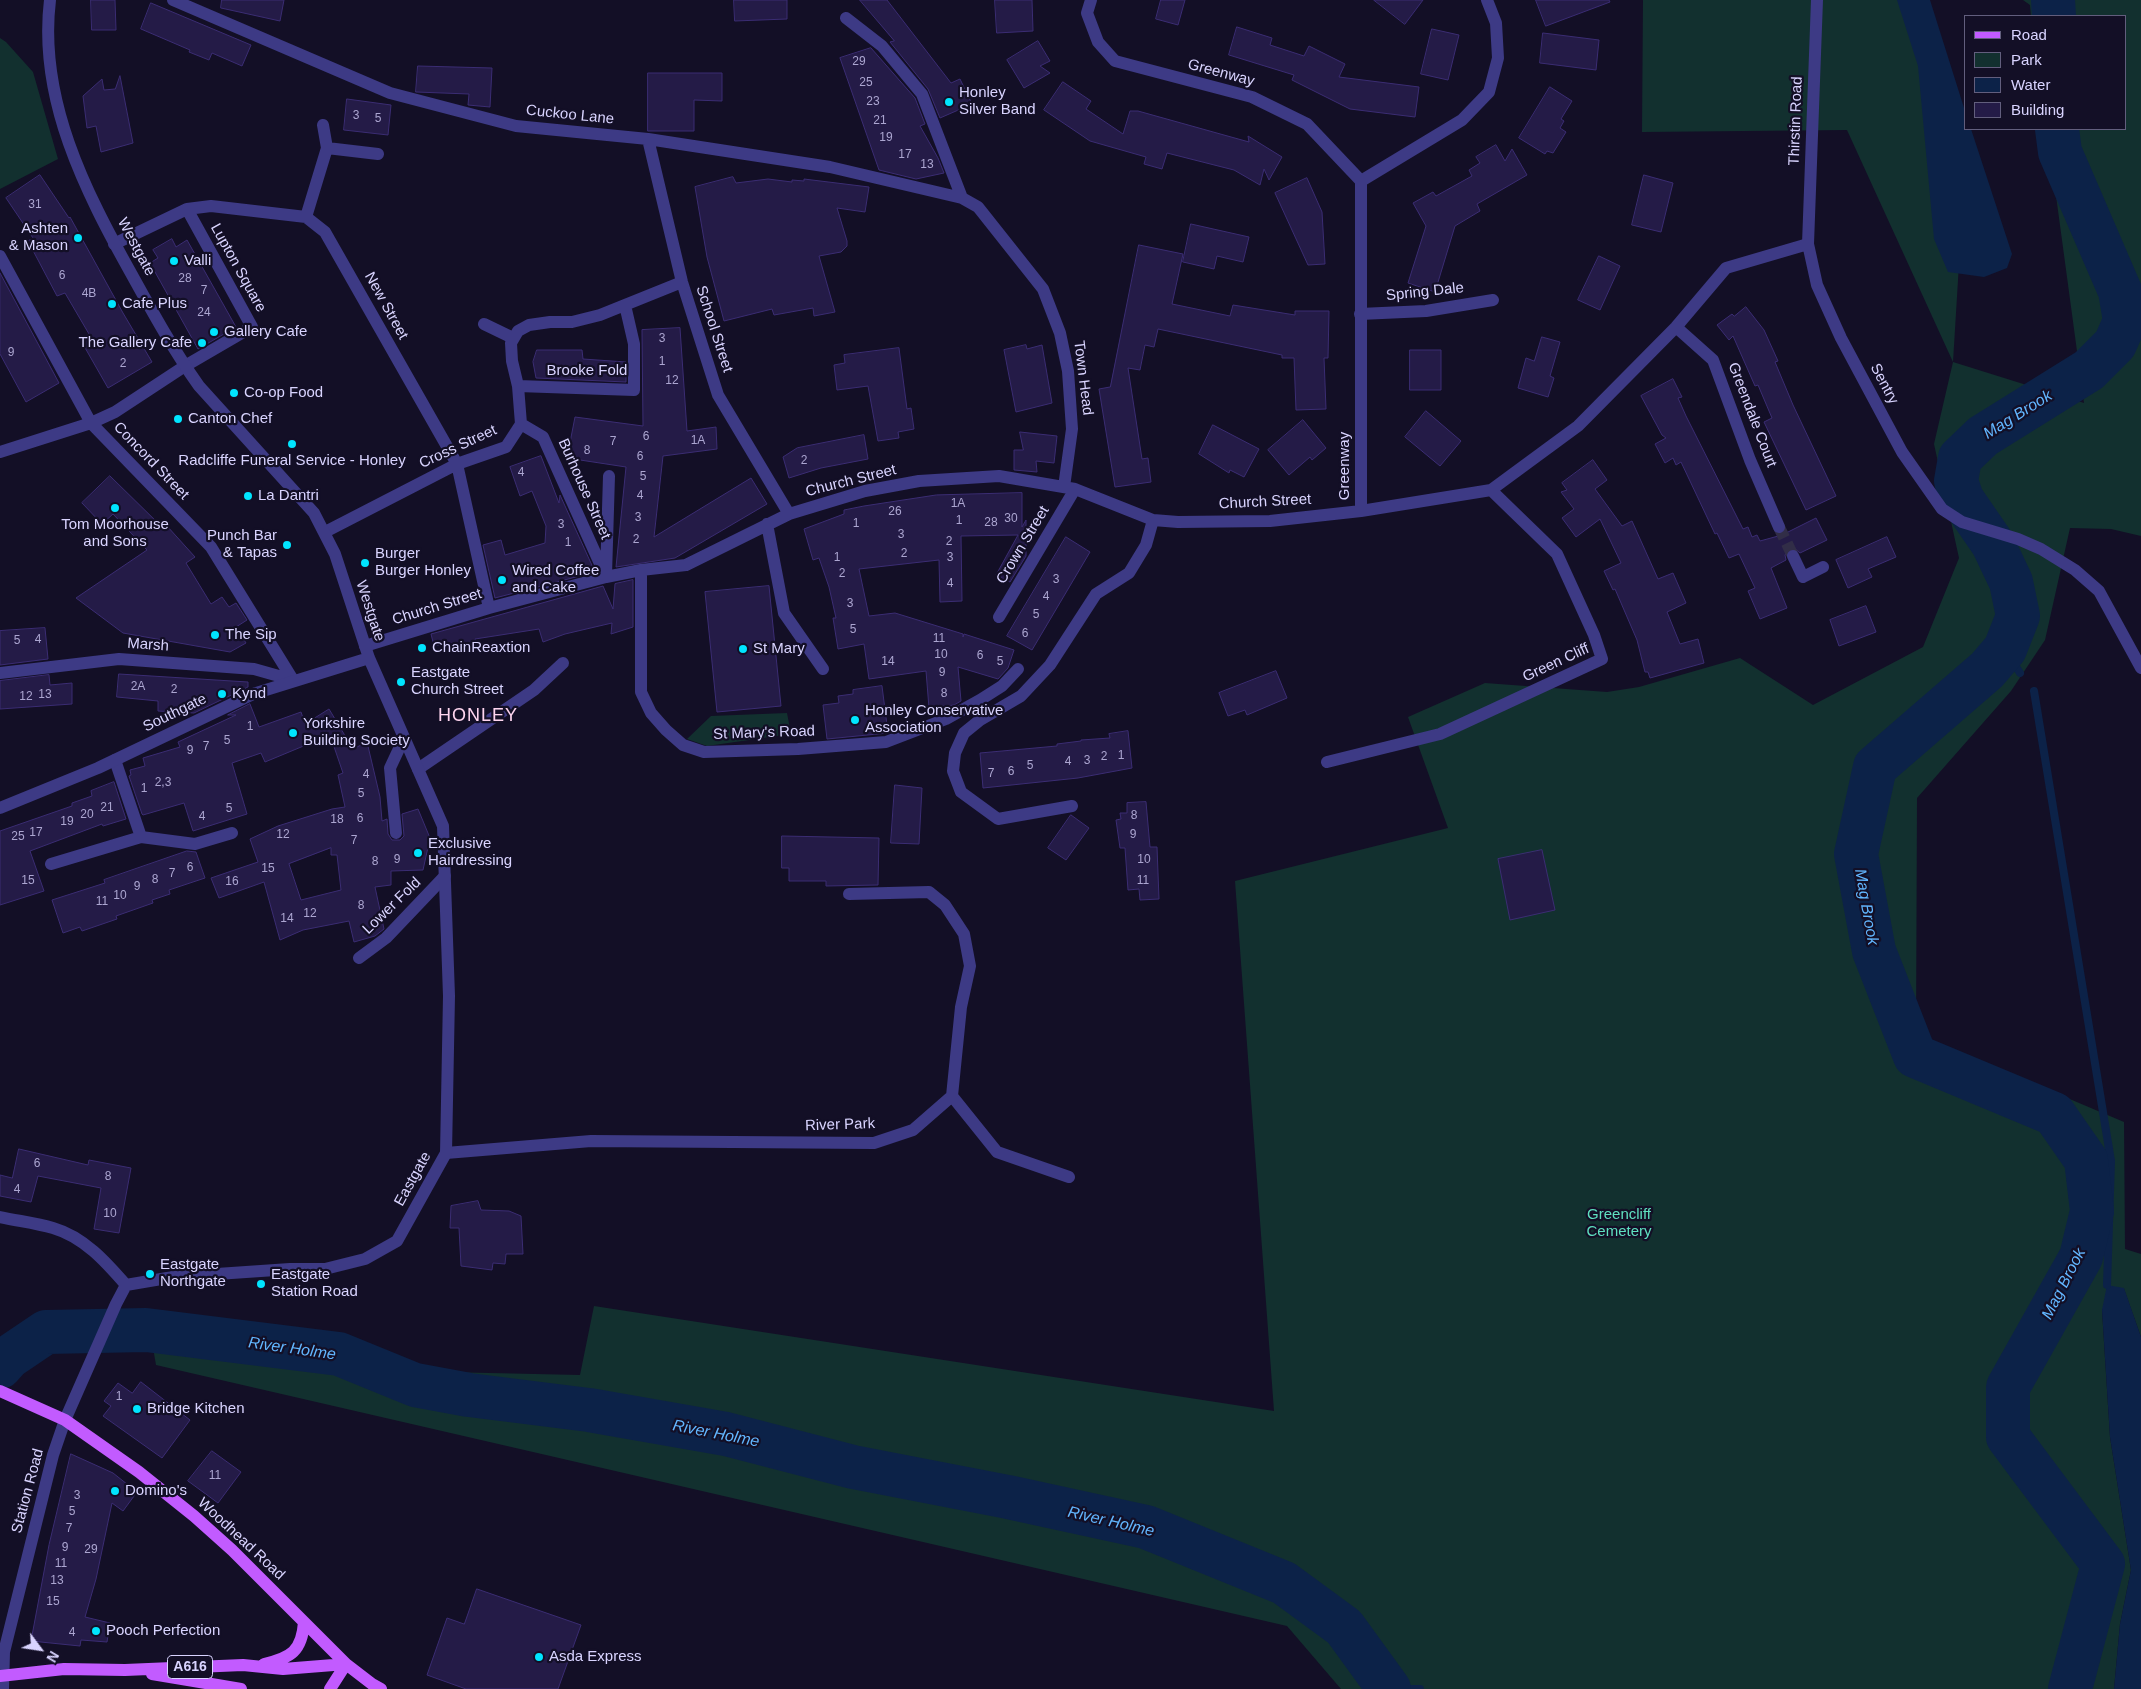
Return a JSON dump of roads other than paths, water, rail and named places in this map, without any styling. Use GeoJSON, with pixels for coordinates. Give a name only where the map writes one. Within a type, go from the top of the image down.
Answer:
{"type":"FeatureCollection","features":[{"type":"Feature","properties":{"kind":"main road","name":"Woodhead Road"},"geometry":{"type":"LineString","coordinates":[[0,1391],[65,1420],[110,1450],[194,1516],[232,1550],[346,1664],[381,1689]]}},
{"type":"Feature","properties":{"kind":"main road","name":"A616"},"geometry":{"type":"LineString","coordinates":[[255,1666],[287,1657],[299,1648],[304,1622]]}},
{"type":"Feature","properties":{"kind":"main road","name":"A616"},"geometry":{"type":"LineString","coordinates":[[1,1676],[64,1669],[125,1670],[255,1666],[283,1669],[346,1664]]}},
{"type":"Feature","properties":{"kind":"main road"},"geometry":{"type":"LineString","coordinates":[[330,1689],[346,1664]]}},
{"type":"Feature","properties":{"kind":"main road","name":"A616"},"geometry":{"type":"LineString","coordinates":[[125,1670],[241,1689]]}},
{"type":"Feature","properties":{"kind":"street","name":"Westgate"},"geometry":{"type":"LineString","coordinates":[[50,0],[48,21],[49,54],[56,98],[71,153],[114,244],[184,366],[199,386],[314,512],[335,554],[367,652]]}},
{"type":"Feature","properties":{"kind":"street","name":"Cuckoo Lane"},"geometry":{"type":"LineString","coordinates":[[174,0],[390,93],[516,126],[648,139],[830,167],[962,198],[978,207]]}},
{"type":"Feature","properties":{"kind":"street","name":"Greenway"},"geometry":{"type":"LineString","coordinates":[[1091,0],[1087,13],[1098,42],[1115,61],[1252,97],[1307,124],[1361,181],[1361,512]]}},
{"type":"Feature","properties":{"kind":"street"},"geometry":{"type":"LineString","coordinates":[[1361,181],[1462,120],[1489,92],[1498,58],[1496,23],[1487,0]]}},
{"type":"Feature","properties":{"kind":"street","name":"Thirstin Road"},"geometry":{"type":"LineString","coordinates":[[1808,244],[1817,0]]}},
{"type":"Feature","properties":{"kind":"street"},"geometry":{"type":"LineString","coordinates":[[846,18],[882,46],[922,94],[962,198]]}},
{"type":"Feature","properties":{"kind":"street"},"geometry":{"type":"LineString","coordinates":[[114,244],[188,209],[211,206],[306,217],[328,148],[323,125]]}},
{"type":"Feature","properties":{"kind":"street","name":"School Street"},"geometry":{"type":"LineString","coordinates":[[648,139],[682,282],[718,394],[789,514]]}},
{"type":"Feature","properties":{"kind":"street"},"geometry":{"type":"LineString","coordinates":[[328,148],[378,154]]}},
{"type":"Feature","properties":{"kind":"street","name":"Town Head"},"geometry":{"type":"LineString","coordinates":[[978,207],[1043,289],[1060,333],[1068,371],[1072,429],[1070,488]]}},
{"type":"Feature","properties":{"kind":"street","name":"Lupton Square"},"geometry":{"type":"LineString","coordinates":[[184,366],[252,327],[188,209]]}},
{"type":"Feature","properties":{"kind":"street","name":"New Street"},"geometry":{"type":"LineString","coordinates":[[306,217],[325,232],[457,464],[489,608]]}},
{"type":"Feature","properties":{"kind":"street"},"geometry":{"type":"LineString","coordinates":[[1361,512],[1491,490],[1578,426],[1676,327],[1726,268],[1808,244]]}},
{"type":"Feature","properties":{"kind":"street","name":"Sentry"},"geometry":{"type":"LineString","coordinates":[[1808,244],[1817,285],[1841,338],[1902,452],[1942,509],[1962,522],[2018,539],[2040,549],[2075,570],[2099,591],[2141,668]]}},
{"type":"Feature","properties":{"kind":"street","name":"Concord Street"},"geometry":{"type":"LineString","coordinates":[[0,256],[92,423],[211,547],[293,680]]}},
{"type":"Feature","properties":{"kind":"street"},"geometry":{"type":"LineString","coordinates":[[521,424],[518,386],[512,361],[513,338],[518,330],[529,325],[550,322],[572,322],[600,315],[682,282]]}},
{"type":"Feature","properties":{"kind":"street","name":"Spring Dale"},"geometry":{"type":"LineString","coordinates":[[1360,314],[1426,311],[1493,300]]}},
{"type":"Feature","properties":{"kind":"street","name":"Brooke Fold"},"geometry":{"type":"LineString","coordinates":[[518,386],[634,390],[634,344],[625,305]]}},
{"type":"Feature","properties":{"kind":"street"},"geometry":{"type":"LineString","coordinates":[[484,324],[513,338]]}},
{"type":"Feature","properties":{"kind":"street","name":"Greendale Court"},"geometry":{"type":"LineString","coordinates":[[1676,327],[1713,360],[1750,460],[1779,527]]}},
{"type":"Feature","properties":{"kind":"street"},"geometry":{"type":"LineString","coordinates":[[0,452],[92,423],[115,412],[184,366]]}},
{"type":"Feature","properties":{"kind":"street","name":"Cross Street"},"geometry":{"type":"LineString","coordinates":[[325,532],[457,464],[506,447],[521,424]]}},
{"type":"Feature","properties":{"kind":"street","name":"Burhouse Street"},"geometry":{"type":"LineString","coordinates":[[521,424],[542,437],[606,577]]}},
{"type":"Feature","properties":{"kind":"street"},"geometry":{"type":"LineString","coordinates":[[606,577],[610,476]]}},
{"type":"Feature","properties":{"kind":"street","name":"Church Street"},"geometry":{"type":"LineString","coordinates":[[367,652],[489,608],[606,577],[641,570],[686,565],[789,514],[865,491],[919,481],[999,476],[1070,488],[1153,520],[1178,522],[1270,521],[1361,512]]}},
{"type":"Feature","properties":{"kind":"street","name":"Crown Street"},"geometry":{"type":"LineString","coordinates":[[999,617],[1070,488]]}},
{"type":"Feature","properties":{"kind":"street","name":"Green Cliff"},"geometry":{"type":"LineString","coordinates":[[1327,762],[1440,734],[1602,659],[1594,635],[1557,554],[1491,490]]}},
{"type":"Feature","properties":{"kind":"street"},"geometry":{"type":"LineString","coordinates":[[1072,806],[998,819],[962,792],[953,771],[955,753],[964,733],[980,720],[1021,696],[1050,665],[1096,594],[1129,573],[1146,545],[1153,520]]}},
{"type":"Feature","properties":{"kind":"street"},"geometry":{"type":"LineString","coordinates":[[767,524],[784,613],[823,669]]}},
{"type":"Feature","properties":{"kind":"street"},"geometry":{"type":"LineString","coordinates":[[1793,556],[1803,577],[1823,567]]}},
{"type":"Feature","properties":{"kind":"street","name":"St Mary's Road"},"geometry":{"type":"LineString","coordinates":[[641,570],[641,692],[651,714],[666,730],[683,745],[704,752],[798,749],[886,742],[946,719],[1002,686],[1018,669]]}},
{"type":"Feature","properties":{"kind":"street","name":"Southgate"},"geometry":{"type":"LineString","coordinates":[[0,808],[116,760],[252,694],[367,652]]}},
{"type":"Feature","properties":{"kind":"street","name":"Eastgate"},"geometry":{"type":"LineString","coordinates":[[126,1285],[173,1277],[290,1269],[325,1270],[366,1259],[398,1241],[446,1153],[449,996],[442,826],[367,652]]}},
{"type":"Feature","properties":{"kind":"street","name":"Marsh"},"geometry":{"type":"LineString","coordinates":[[0,672],[119,659],[254,669],[293,680]]}},
{"type":"Feature","properties":{"kind":"street"},"geometry":{"type":"LineString","coordinates":[[418,769],[534,690],[563,663]]}},
{"type":"Feature","properties":{"kind":"street"},"geometry":{"type":"LineString","coordinates":[[396,833],[390,768],[404,738]]}},
{"type":"Feature","properties":{"kind":"street"},"geometry":{"type":"LineString","coordinates":[[116,760],[141,837]]}},
{"type":"Feature","properties":{"kind":"street"},"geometry":{"type":"LineString","coordinates":[[51,864],[141,837],[195,844],[232,833]]}},
{"type":"Feature","properties":{"kind":"street","name":"Lower Fold"},"geometry":{"type":"LineString","coordinates":[[359,958],[386,938],[445,876]]}},
{"type":"Feature","properties":{"kind":"street"},"geometry":{"type":"LineString","coordinates":[[849,894],[929,892],[945,905],[964,934],[970,966],[961,1007],[952,1096],[998,1152],[1069,1177]]}},
{"type":"Feature","properties":{"kind":"street","name":"River Park"},"geometry":{"type":"LineString","coordinates":[[446,1153],[591,1140],[874,1143],[914,1130],[952,1096]]}},
{"type":"Feature","properties":{"kind":"street"},"geometry":{"type":"LineString","coordinates":[[0,1217],[54,1228],[76,1238],[104,1259],[126,1285],[65,1420]]}},
{"type":"Feature","properties":{"kind":"street","name":"Station Road"},"geometry":{"type":"LineString","coordinates":[[3,1689],[1,1676],[4,1652],[53,1455],[65,1420]]}},
{"type":"Feature","properties":{"kind":"water"},"geometry":{"type":"Polygon","coordinates":[[[1897,0],[1930,0],[1964,108],[1964,130],[1971,130],[2012,254],[2007,268],[1984,277],[1948,272],[1934,239],[1918,66],[1897,0]]]}},
{"type":"Feature","properties":{"kind":"water"},"geometry":{"type":"Polygon","coordinates":[[[2107,1285],[2124,1288],[2141,1337],[2141,1689],[2114,1689],[2120,1624],[2131,1570],[2110,1437],[2102,1310],[2107,1285]]]}},
{"type":"Feature","properties":{"kind":"waterway","name":"Mag Brook"},"geometry":{"type":"LineString","coordinates":[[2053,0],[2054,15]]}},
{"type":"Feature","properties":{"kind":"waterway","name":"Mag Brook"},"geometry":{"type":"LineString","coordinates":[[2057,130],[2060,152],[2120,291],[2125,321],[2115,344],[2089,370],[1983,436],[1960,458],[1956,481],[1962,499],[1993,544],[2011,582],[2018,616],[2005,649],[1987,670],[1875,767],[1856,854],[1874,951],[1915,1056],[2054,1114],[2086,1160],[2092,1211],[2081,1257],[2008,1387],[2008,1437],[2103,1564],[2070,1689]]}},
{"type":"Feature","properties":{"kind":"waterway"},"geometry":{"type":"LineString","coordinates":[[2125,321],[2141,292]]}},
{"type":"Feature","properties":{"kind":"waterway"},"geometry":{"type":"LineString","coordinates":[[2005,649],[2020,673]]}},
{"type":"Feature","properties":{"kind":"waterway"},"geometry":{"type":"LineString","coordinates":[[2034,691],[2111,1161],[2107,1285]]}},
{"type":"Feature","properties":{"kind":"waterway"},"geometry":{"type":"LineString","coordinates":[[2092,1211],[2110,1213]]}},
{"type":"Feature","properties":{"kind":"waterway","name":"River Holme"},"geometry":{"type":"LineString","coordinates":[[0,1367],[9,1357],[46,1332],[146,1330],[339,1354],[415,1385],[469,1395],[589,1410],[726,1434],[853,1467],[1008,1497],[1146,1527],[1284,1583],[1344,1627],[1389,1689]]}},
{"type":"Feature","properties":{"kind":"waterway"},"geometry":{"type":"LineString","coordinates":[[1411,1689],[1420,1689]]}},
{"type":"Feature","properties":{"kind":"tunnel"},"geometry":{"type":"LineString","coordinates":[[1779,527],[1793,556]]}},
{"type":"Feature","properties":{"kind":"place","name":"Honley Silver Band"},"geometry":{"type":"Point","coordinates":[949,102]}},
{"type":"Feature","properties":{"kind":"place","name":"Ashten & Mason"},"geometry":{"type":"Point","coordinates":[78,238]}},
{"type":"Feature","properties":{"kind":"place","name":"Valli"},"geometry":{"type":"Point","coordinates":[174,261]}},
{"type":"Feature","properties":{"kind":"place","name":"Cafe Plus"},"geometry":{"type":"Point","coordinates":[112,304]}},
{"type":"Feature","properties":{"kind":"place","name":"Gallery Cafe"},"geometry":{"type":"Point","coordinates":[214,332]}},
{"type":"Feature","properties":{"kind":"place","name":"The Gallery Cafe"},"geometry":{"type":"Point","coordinates":[202,343]}},
{"type":"Feature","properties":{"kind":"place","name":"Co-op Food"},"geometry":{"type":"Point","coordinates":[234,393]}},
{"type":"Feature","properties":{"kind":"place","name":"Canton Chef"},"geometry":{"type":"Point","coordinates":[178,419]}},
{"type":"Feature","properties":{"kind":"place","name":"Radcliffe Funeral Service - Honley"},"geometry":{"type":"Point","coordinates":[292,444]}},
{"type":"Feature","properties":{"kind":"place","name":"La Dantri"},"geometry":{"type":"Point","coordinates":[248,496]}},
{"type":"Feature","properties":{"kind":"place","name":"Tom Moorhouse and Sons"},"geometry":{"type":"Point","coordinates":[115,508]}},
{"type":"Feature","properties":{"kind":"place","name":"Punch Bar & Tapas"},"geometry":{"type":"Point","coordinates":[287,545]}},
{"type":"Feature","properties":{"kind":"place","name":"Burger Burger Honley"},"geometry":{"type":"Point","coordinates":[365,563]}},
{"type":"Feature","properties":{"kind":"place","name":"Wired Coffee and Cake"},"geometry":{"type":"Point","coordinates":[502,580]}},
{"type":"Feature","properties":{"kind":"place","name":"The Sip"},"geometry":{"type":"Point","coordinates":[215,635]}},
{"type":"Feature","properties":{"kind":"place","name":"ChainReaxtion"},"geometry":{"type":"Point","coordinates":[422,648]}},
{"type":"Feature","properties":{"kind":"place","name":"St Mary"},"geometry":{"type":"Point","coordinates":[743,649]}},
{"type":"Feature","properties":{"kind":"place","name":"Eastgate Church Street"},"geometry":{"type":"Point","coordinates":[401,682]}},
{"type":"Feature","properties":{"kind":"place","name":"Kynd"},"geometry":{"type":"Point","coordinates":[222,694]}},
{"type":"Feature","properties":{"kind":"place","name":"Honley Conservative Association"},"geometry":{"type":"Point","coordinates":[855,720]}},
{"type":"Feature","properties":{"kind":"place","name":"Yorkshire Building Society"},"geometry":{"type":"Point","coordinates":[293,733]}},
{"type":"Feature","properties":{"kind":"place","name":"Exclusive Hairdressing"},"geometry":{"type":"Point","coordinates":[418,853]}},
{"type":"Feature","properties":{"kind":"place","name":"Eastgate Northgate"},"geometry":{"type":"Point","coordinates":[150,1274]}},
{"type":"Feature","properties":{"kind":"place","name":"Eastgate Station Road"},"geometry":{"type":"Point","coordinates":[261,1284]}},
{"type":"Feature","properties":{"kind":"place","name":"Bridge Kitchen"},"geometry":{"type":"Point","coordinates":[137,1409]}},
{"type":"Feature","properties":{"kind":"place","name":"Domino's"},"geometry":{"type":"Point","coordinates":[115,1491]}},
{"type":"Feature","properties":{"kind":"place","name":"Pooch Perfection"},"geometry":{"type":"Point","coordinates":[96,1631]}},
{"type":"Feature","properties":{"kind":"place","name":"Asda Express"},"geometry":{"type":"Point","coordinates":[539,1657]}},
{"type":"Feature","properties":{"kind":"district","name":"HONLEY"},"geometry":{"type":"Point","coordinates":[478,716]}},
{"type":"Feature","properties":{"kind":"park label","name":"Greencliff Cemetery"},"geometry":{"type":"Point","coordinates":[1619,1224]}}]}
